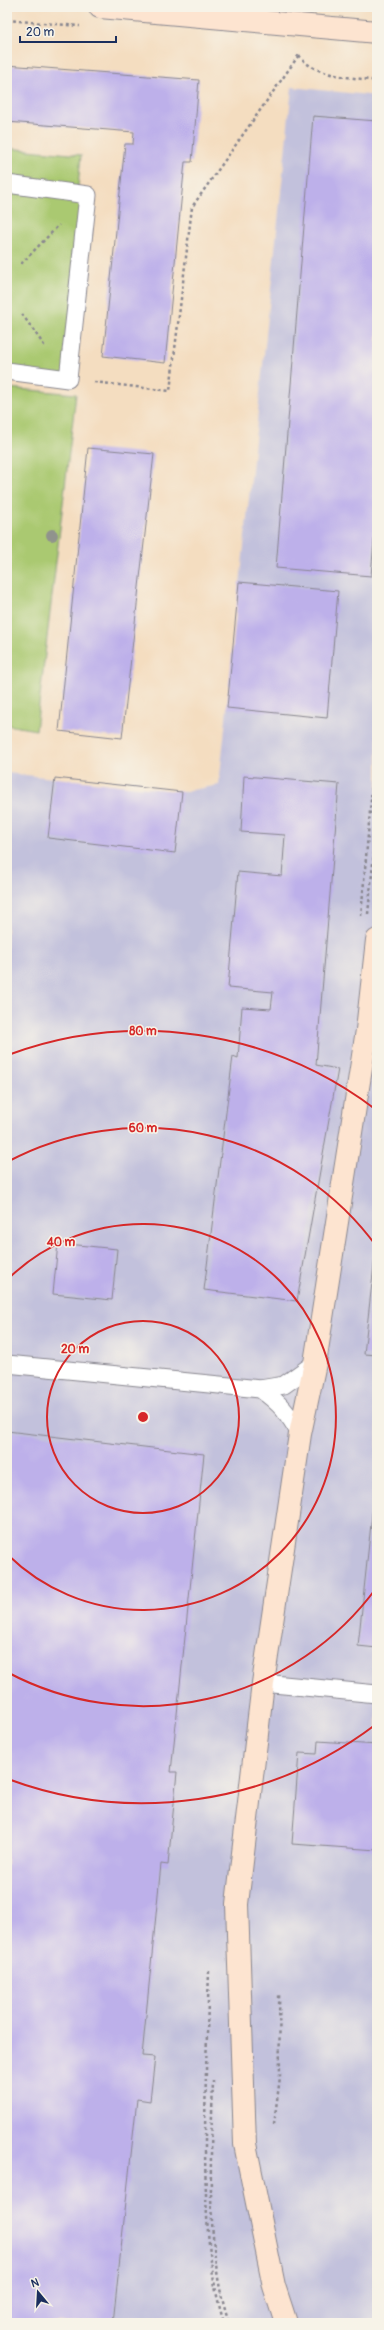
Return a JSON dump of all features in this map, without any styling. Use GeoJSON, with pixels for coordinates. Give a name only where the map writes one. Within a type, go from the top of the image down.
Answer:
{"type":"FeatureCollection","features":[{"type":"Feature","properties":{"kind":"street"},"geometry":{"type":"LineString","coordinates":[[100,7],[377,32]]}},
{"type":"Feature","properties":{"kind":"street"},"geometry":{"type":"LineString","coordinates":[[286,2323],[274,2286],[245,2144],[237,1904],[263,1683],[300,1434],[315,1363],[367,1030],[377,940]]}},
{"type":"Feature","properties":{"kind":"lane"},"geometry":{"type":"LineString","coordinates":[[7,184],[88,195],[68,380],[7,371]]}},
{"type":"Feature","properties":{"kind":"lane"},"geometry":{"type":"LineString","coordinates":[[7,1364],[260,1389],[284,1385],[315,1363]]}},
{"type":"Feature","properties":{"kind":"lane"},"geometry":{"type":"LineString","coordinates":[[260,1389],[280,1403],[288,1412],[300,1434]]}},
{"type":"Feature","properties":{"kind":"lane"},"geometry":{"type":"LineString","coordinates":[[263,1683],[377,1694]]}},
{"type":"Feature","properties":{"kind":"path"},"geometry":{"type":"LineString","coordinates":[[299,50],[299,55],[306,65],[319,71],[377,81]]}},
{"type":"Feature","properties":{"kind":"path"},"geometry":{"type":"LineString","coordinates":[[68,380],[170,391],[192,207],[299,55]]}},
{"type":"Feature","properties":{"kind":"path"},"geometry":{"type":"LineString","coordinates":[[21,264],[88,195]]}},
{"type":"Feature","properties":{"kind":"path"},"geometry":{"type":"LineString","coordinates":[[273,2130],[280,2077],[279,1993]]}},
{"type":"Feature","properties":{"kind":"shaded area"},"geometry":{"type":"Polygon","coordinates":[[[292,87],[377,96],[377,2323],[7,2323],[7,773],[182,792],[219,785],[292,87]]]}},
{"type":"Feature","properties":{"kind":"green space"},"geometry":{"type":"Polygon","coordinates":[[[7,148],[81,155],[78,187],[7,178],[7,148]]]}},
{"type":"Feature","properties":{"kind":"green space"},"geometry":{"type":"Polygon","coordinates":[[[7,184],[88,195],[68,379],[7,371],[7,184]]]}},
{"type":"Feature","properties":{"kind":"green space"},"geometry":{"type":"Polygon","coordinates":[[[7,388],[76,394],[36,730],[7,725],[7,388]]]}},
{"type":"Feature","properties":{"kind":"building"},"geometry":{"type":"Polygon","coordinates":[[[7,65],[199,80],[192,162],[185,162],[165,363],[103,356],[125,144],[133,144],[134,132],[7,122],[7,65]]]}},
{"type":"Feature","properties":{"kind":"building"},"geometry":{"type":"Polygon","coordinates":[[[313,116],[377,121],[377,505],[371,576],[276,568],[313,116]]]}},
{"type":"Feature","properties":{"kind":"building"},"geometry":{"type":"Polygon","coordinates":[[[88,448],[154,454],[122,738],[59,731],[88,448]]]}},
{"type":"Feature","properties":{"kind":"building"},"geometry":{"type":"Polygon","coordinates":[[[239,582],[338,591],[327,718],[227,708],[239,582]]]}},
{"type":"Feature","properties":{"kind":"building"},"geometry":{"type":"Polygon","coordinates":[[[244,776],[339,784],[316,1065],[338,1069],[297,1301],[204,1290],[233,1056],[238,1058],[242,1007],[271,1009],[273,992],[228,988],[238,872],[282,876],[285,835],[241,832],[244,776]]]}},
{"type":"Feature","properties":{"kind":"building"},"geometry":{"type":"Polygon","coordinates":[[[55,778],[182,792],[175,853],[48,838],[55,778]]]}},
{"type":"Feature","properties":{"kind":"building"},"geometry":{"type":"Polygon","coordinates":[[[58,1243],[117,1249],[112,1300],[53,1294],[58,1243]]]}},
{"type":"Feature","properties":{"kind":"building"},"geometry":{"type":"Polygon","coordinates":[[[377,1247],[377,1355],[364,1354],[377,1247]]]}},
{"type":"Feature","properties":{"kind":"building"},"geometry":{"type":"Polygon","coordinates":[[[7,1431],[204,1454],[171,1772],[177,1772],[168,1865],[161,1864],[142,2056],[155,2057],[150,2101],[137,2099],[113,2323],[7,2323],[7,1431]]]}},
{"type":"Feature","properties":{"kind":"building"},"geometry":{"type":"Polygon","coordinates":[[[377,1477],[377,1648],[358,1646],[377,1477]]]}},
{"type":"Feature","properties":{"kind":"building"},"geometry":{"type":"Polygon","coordinates":[[[318,1741],[377,1745],[377,1850],[292,1844],[299,1753],[317,1754],[318,1741]]]}}]}
